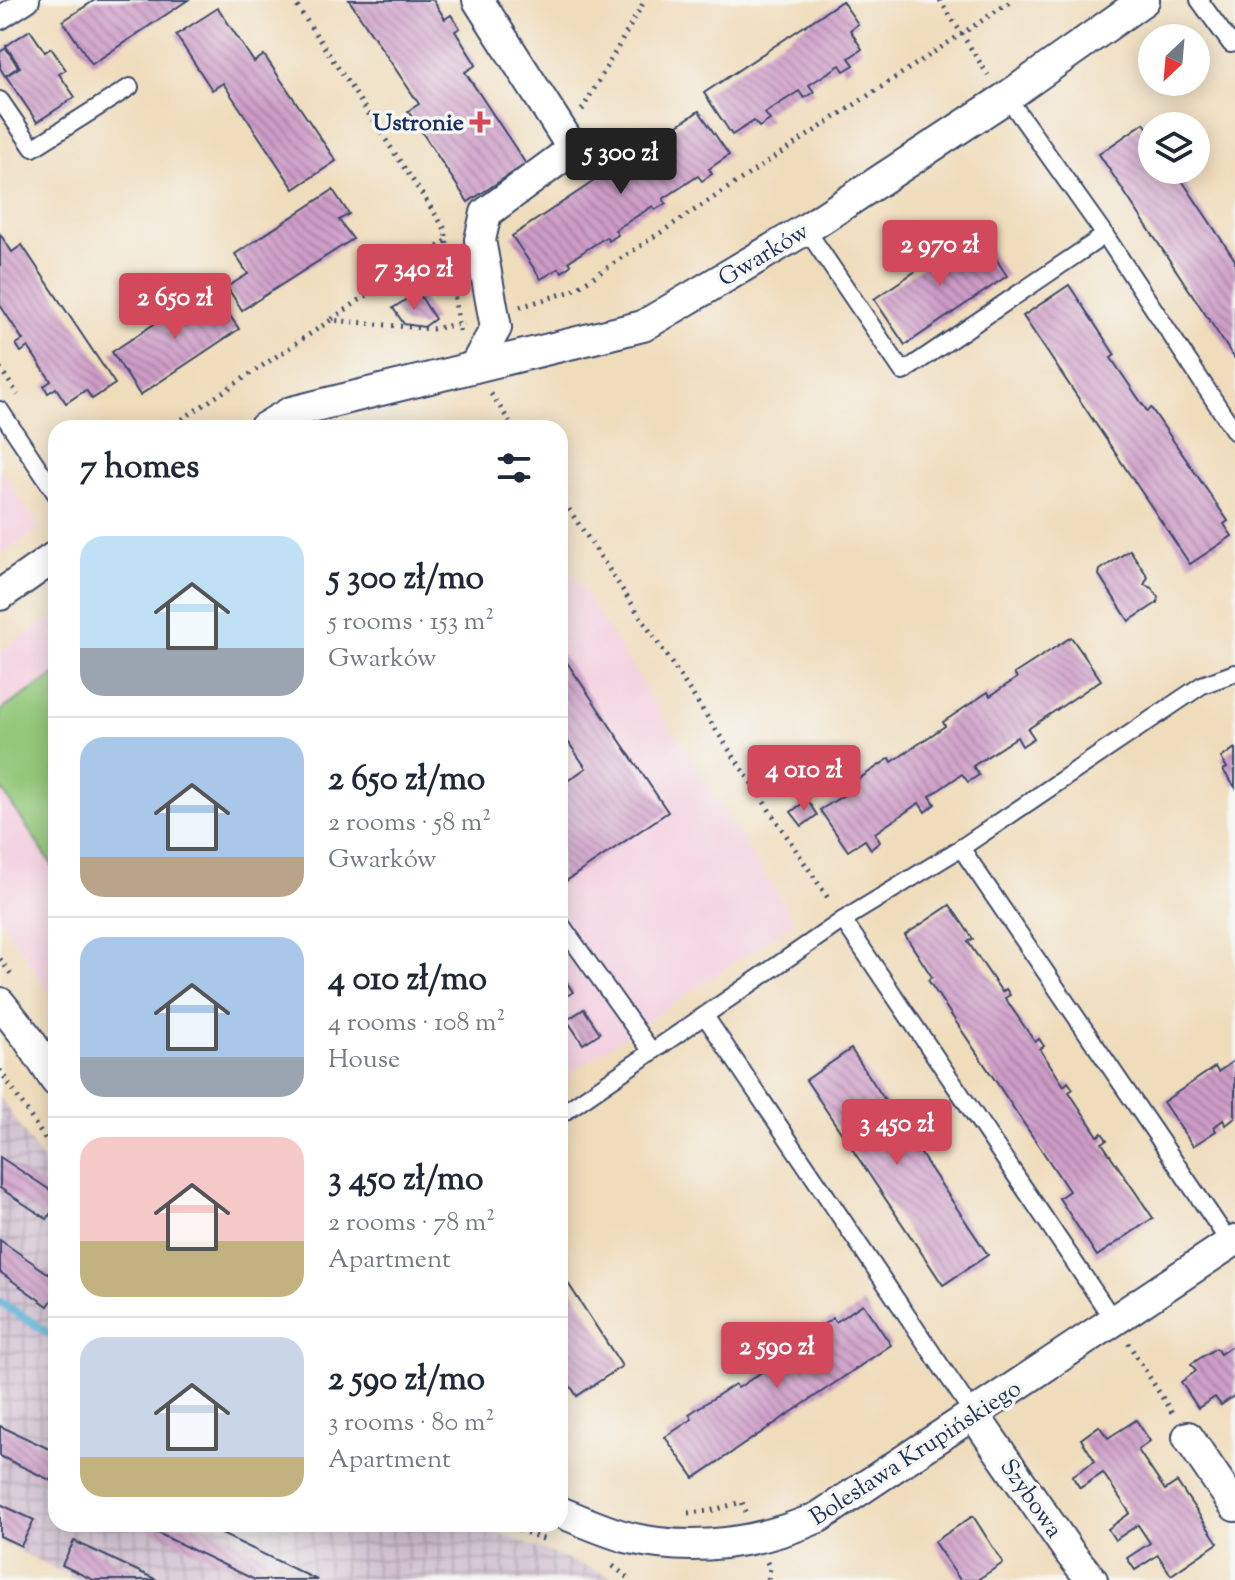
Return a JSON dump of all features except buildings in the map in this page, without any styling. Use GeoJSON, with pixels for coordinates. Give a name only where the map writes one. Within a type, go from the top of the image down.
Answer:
{"type":"FeatureCollection","features":[{"type":"Feature","properties":{"kind":"street"},"geometry":{"type":"LineString","coordinates":[[0,18],[28,0]]}},
{"type":"Feature","properties":{"kind":"street"},"geometry":{"type":"LineString","coordinates":[[474,367],[496,328],[480,240],[486,213],[573,149],[478,0]]}},
{"type":"Feature","properties":{"kind":"street","name":"Gwarków"},"geometry":{"type":"LineString","coordinates":[[278,420],[291,412],[643,326],[806,229],[1006,98],[1144,0]]}},
{"type":"Feature","properties":{"kind":"street"},"geometry":{"type":"LineString","coordinates":[[0,595],[48,562]]}},
{"type":"Feature","properties":{"kind":"street"},"geometry":{"type":"LineString","coordinates":[[0,1003],[48,1069]]}},
{"type":"Feature","properties":{"kind":"street","name":"Bolesława Krupińskiego"},"geometry":{"type":"LineString","coordinates":[[568,1515],[628,1538],[658,1543],[718,1544],[757,1539],[791,1529],[819,1517],[1232,1242]]}},
{"type":"Feature","properties":{"kind":"street","name":"Szybowa"},"geometry":{"type":"LineString","coordinates":[[974,1415],[1092,1580]]}},
{"type":"Feature","properties":{"kind":"street"},"geometry":{"type":"LineString","coordinates":[[1188,1437],[1229,1486]]}},
{"type":"Feature","properties":{"kind":"lane"},"geometry":{"type":"LineString","coordinates":[[1199,0],[1231,44],[1235,41]]}},
{"type":"Feature","properties":{"kind":"lane"},"geometry":{"type":"LineString","coordinates":[[0,100],[33,148],[130,87]]}},
{"type":"Feature","properties":{"kind":"lane"},"geometry":{"type":"LineString","coordinates":[[1006,98],[1105,235],[1235,432]]}},
{"type":"Feature","properties":{"kind":"lane"},"geometry":{"type":"LineString","coordinates":[[806,229],[903,372],[1105,235]]}},
{"type":"Feature","properties":{"kind":"lane"},"geometry":{"type":"LineString","coordinates":[[0,410],[48,482]]}},
{"type":"Feature","properties":{"kind":"lane"},"geometry":{"type":"LineString","coordinates":[[568,1110],[843,920],[961,848],[1202,685],[1235,673]]}},
{"type":"Feature","properties":{"kind":"lane"},"geometry":{"type":"LineString","coordinates":[[961,848],[1232,1242]]}},
{"type":"Feature","properties":{"kind":"lane"},"geometry":{"type":"LineString","coordinates":[[843,920],[1114,1321]]}},
{"type":"Feature","properties":{"kind":"lane"},"geometry":{"type":"LineString","coordinates":[[568,934],[652,1052]]}},
{"type":"Feature","properties":{"kind":"lane"},"geometry":{"type":"LineString","coordinates":[[705,1016],[974,1415]]}},
{"type":"Feature","properties":{"kind":"path"},"geometry":{"type":"LineString","coordinates":[[293,0],[445,229],[457,324],[474,367],[509,420]]}},
{"type":"Feature","properties":{"kind":"path"},"geometry":{"type":"LineString","coordinates":[[566,139],[645,0]]}},
{"type":"Feature","properties":{"kind":"path"},"geometry":{"type":"LineString","coordinates":[[940,0],[1006,98]]}},
{"type":"Feature","properties":{"kind":"path"},"geometry":{"type":"LineString","coordinates":[[331,320],[432,329],[493,315],[572,291],[1013,0]]}},
{"type":"Feature","properties":{"kind":"path"},"geometry":{"type":"LineString","coordinates":[[181,420],[446,241]]}},
{"type":"Feature","properties":{"kind":"path"},"geometry":{"type":"LineString","coordinates":[[568,508],[843,920]]}},
{"type":"Feature","properties":{"kind":"path"},"geometry":{"type":"LineString","coordinates":[[0,1070],[48,1144]]}},
{"type":"Feature","properties":{"kind":"path"},"geometry":{"type":"LineString","coordinates":[[1114,1321],[1188,1437]]}},
{"type":"Feature","properties":{"kind":"path"},"geometry":{"type":"LineString","coordinates":[[686,1513],[710,1511],[742,1502]]}},
{"type":"Feature","properties":{"kind":"shaded area"},"geometry":{"type":"Polygon","coordinates":[[[0,468],[40,529],[0,555],[0,468]]]}},
{"type":"Feature","properties":{"kind":"shaded area"},"geometry":{"type":"Polygon","coordinates":[[[568,567],[795,922],[568,1075],[568,567]]]}},
{"type":"Feature","properties":{"kind":"shaded area"},"geometry":{"type":"Polygon","coordinates":[[[48,621],[48,991],[0,918],[0,651],[48,621]]]}},
{"type":"Feature","properties":{"kind":"shaded area"},"geometry":{"type":"Polygon","coordinates":[[[0,1097],[48,1168],[48,1532],[497,1532],[614,1580],[78,1580],[0,1542],[0,1097]]]}},
{"type":"Feature","properties":{"kind":"green space"},"geometry":{"type":"Polygon","coordinates":[[[48,679],[48,859],[0,787],[0,711],[48,679]]]}},
{"type":"Feature","properties":{"kind":"waterway"},"geometry":{"type":"LineString","coordinates":[[0,1302],[48,1333]]}},
{"type":"Feature","properties":{"kind":"place","name":"Ustronie"},"geometry":{"type":"Point","coordinates":[480,122]}}]}
